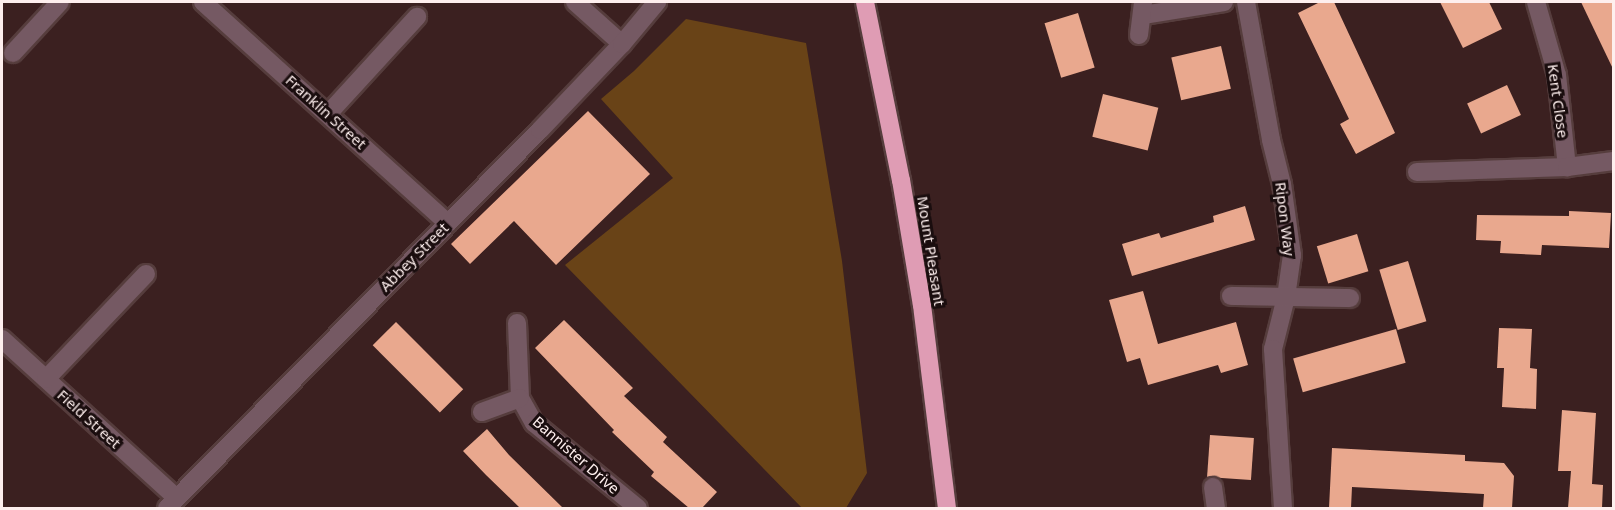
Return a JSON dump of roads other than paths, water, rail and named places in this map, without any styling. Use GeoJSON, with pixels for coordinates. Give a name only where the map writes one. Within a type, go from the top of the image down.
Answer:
{"type":"FeatureCollection","features":[{"type":"Feature","properties":{"kind":"highway","name":"Mount Pleasant"},"geometry":{"type":"LineString","coordinates":[[865,2],[901,180],[922,305],[946,508]]}},
{"type":"Feature","properties":{"kind":"street"},"geometry":{"type":"LineString","coordinates":[[13,53],[60,2]]}},
{"type":"Feature","properties":{"kind":"street","name":"Franklin Street"},"geometry":{"type":"LineString","coordinates":[[203,2],[448,223]]}},
{"type":"Feature","properties":{"kind":"street"},"geometry":{"type":"LineString","coordinates":[[575,2],[622,44]]}},
{"type":"Feature","properties":{"kind":"street","name":"Abbey Street"},"geometry":{"type":"LineString","coordinates":[[172,503],[622,44],[657,2]]}},
{"type":"Feature","properties":{"kind":"street"},"geometry":{"type":"LineString","coordinates":[[1139,35],[1143,8],[1224,2]]}},
{"type":"Feature","properties":{"kind":"street","name":"Ripon Way"},"geometry":{"type":"LineString","coordinates":[[1246,2],[1271,140],[1282,184],[1292,255],[1286,297],[1273,349],[1275,412],[1283,508]]}},
{"type":"Feature","properties":{"kind":"street","name":"Kent Close"},"geometry":{"type":"LineString","coordinates":[[1536,2],[1557,75],[1567,167]]}},
{"type":"Feature","properties":{"kind":"street"},"geometry":{"type":"LineString","coordinates":[[328,114],[417,17]]}},
{"type":"Feature","properties":{"kind":"street"},"geometry":{"type":"LineString","coordinates":[[1417,172],[1567,167],[1614,161]]}},
{"type":"Feature","properties":{"kind":"street"},"geometry":{"type":"LineString","coordinates":[[46,379],[146,274]]}},
{"type":"Feature","properties":{"kind":"street"},"geometry":{"type":"LineString","coordinates":[[1231,296],[1350,298]]}},
{"type":"Feature","properties":{"kind":"street","name":"Bannister Drive"},"geometry":{"type":"LineString","coordinates":[[517,323],[520,398],[534,423],[638,508]]}},
{"type":"Feature","properties":{"kind":"street","name":"Field Street"},"geometry":{"type":"LineString","coordinates":[[2,341],[46,379],[172,503]]}},
{"type":"Feature","properties":{"kind":"street"},"geometry":{"type":"LineString","coordinates":[[483,412],[520,398]]}},
{"type":"Feature","properties":{"kind":"street"},"geometry":{"type":"LineString","coordinates":[[1213,487],[1216,508]]}}]}
